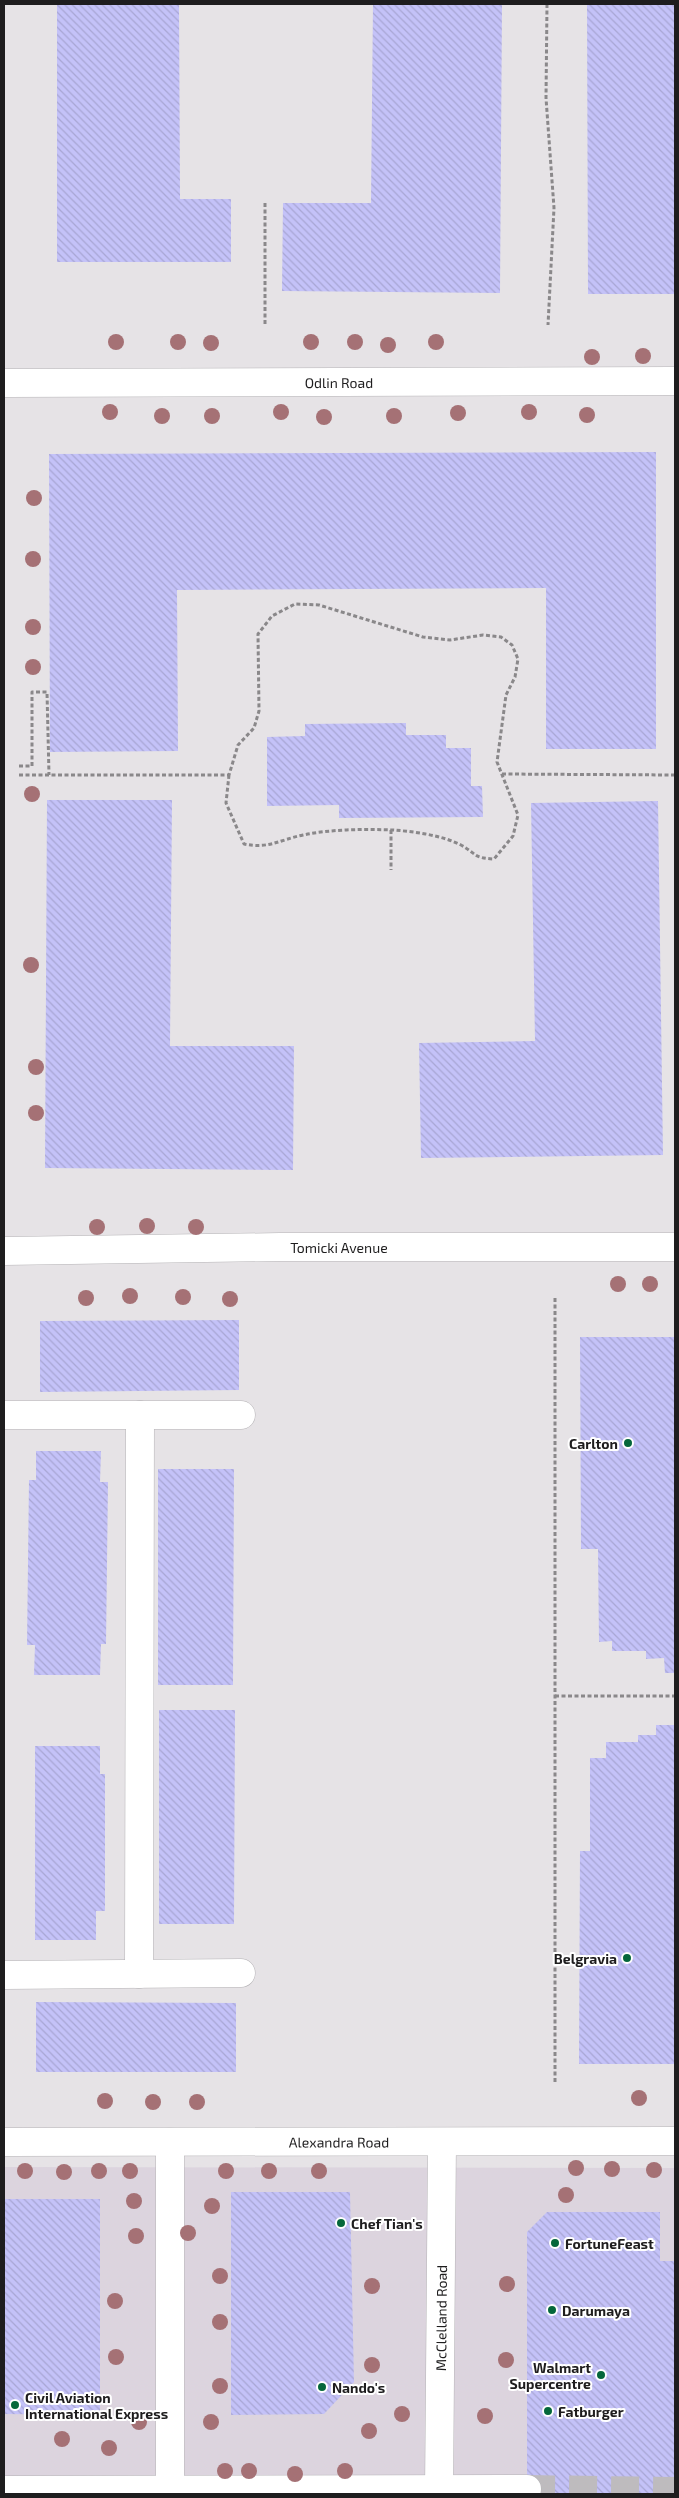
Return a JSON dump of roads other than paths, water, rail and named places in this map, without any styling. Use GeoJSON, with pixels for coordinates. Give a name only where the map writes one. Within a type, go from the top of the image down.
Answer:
{"type":"FeatureCollection","features":[{"type":"Feature","properties":{"kind":"street","name":"Odlin Road"},"geometry":{"type":"LineString","coordinates":[[4,383],[675,381]]}},
{"type":"Feature","properties":{"kind":"street","name":"Tomicki Avenue"},"geometry":{"type":"LineString","coordinates":[[4,1251],[280,1247],[675,1247]]}},
{"type":"Feature","properties":{"kind":"street"},"geometry":{"type":"LineString","coordinates":[[139,1974],[140,1414]]}},
{"type":"Feature","properties":{"kind":"street"},"geometry":{"type":"LineString","coordinates":[[4,1415],[241,1414]]}},
{"type":"Feature","properties":{"kind":"street"},"geometry":{"type":"LineString","coordinates":[[4,1975],[241,1973]]}},
{"type":"Feature","properties":{"kind":"street","name":"Alexandra Road"},"geometry":{"type":"LineString","coordinates":[[4,2142],[675,2141]]}},
{"type":"Feature","properties":{"kind":"street"},"geometry":{"type":"LineString","coordinates":[[170,2142],[170,2492]]}},
{"type":"Feature","properties":{"kind":"street","name":"McClelland Road"},"geometry":{"type":"LineString","coordinates":[[439,2492],[442,2142]]}},
{"type":"Feature","properties":{"kind":"street"},"geometry":{"type":"LineString","coordinates":[[4,2490],[439,2492],[527,2489]]}},
{"type":"Feature","properties":{"kind":"tunnel"},"geometry":{"type":"LineString","coordinates":[[527,2489],[675,2491]]}},
{"type":"Feature","properties":{"kind":"place","name":"Carlton"},"geometry":{"type":"Point","coordinates":[628,1443]}},
{"type":"Feature","properties":{"kind":"place","name":"Belgravia"},"geometry":{"type":"Point","coordinates":[627,1958]}},
{"type":"Feature","properties":{"kind":"place","name":"Chef Tian's"},"geometry":{"type":"Point","coordinates":[341,2223]}},
{"type":"Feature","properties":{"kind":"place","name":"FortuneFeast"},"geometry":{"type":"Point","coordinates":[555,2243]}},
{"type":"Feature","properties":{"kind":"place","name":"Darumaya"},"geometry":{"type":"Point","coordinates":[552,2310]}},
{"type":"Feature","properties":{"kind":"place","name":"Walmart Supercentre"},"geometry":{"type":"Point","coordinates":[601,2375]}},
{"type":"Feature","properties":{"kind":"place","name":"Nando's"},"geometry":{"type":"Point","coordinates":[322,2387]}},
{"type":"Feature","properties":{"kind":"place","name":"Civil Aviation International Express"},"geometry":{"type":"Point","coordinates":[15,2405]}},
{"type":"Feature","properties":{"kind":"place","name":"Fatburger"},"geometry":{"type":"Point","coordinates":[548,2411]}}]}
